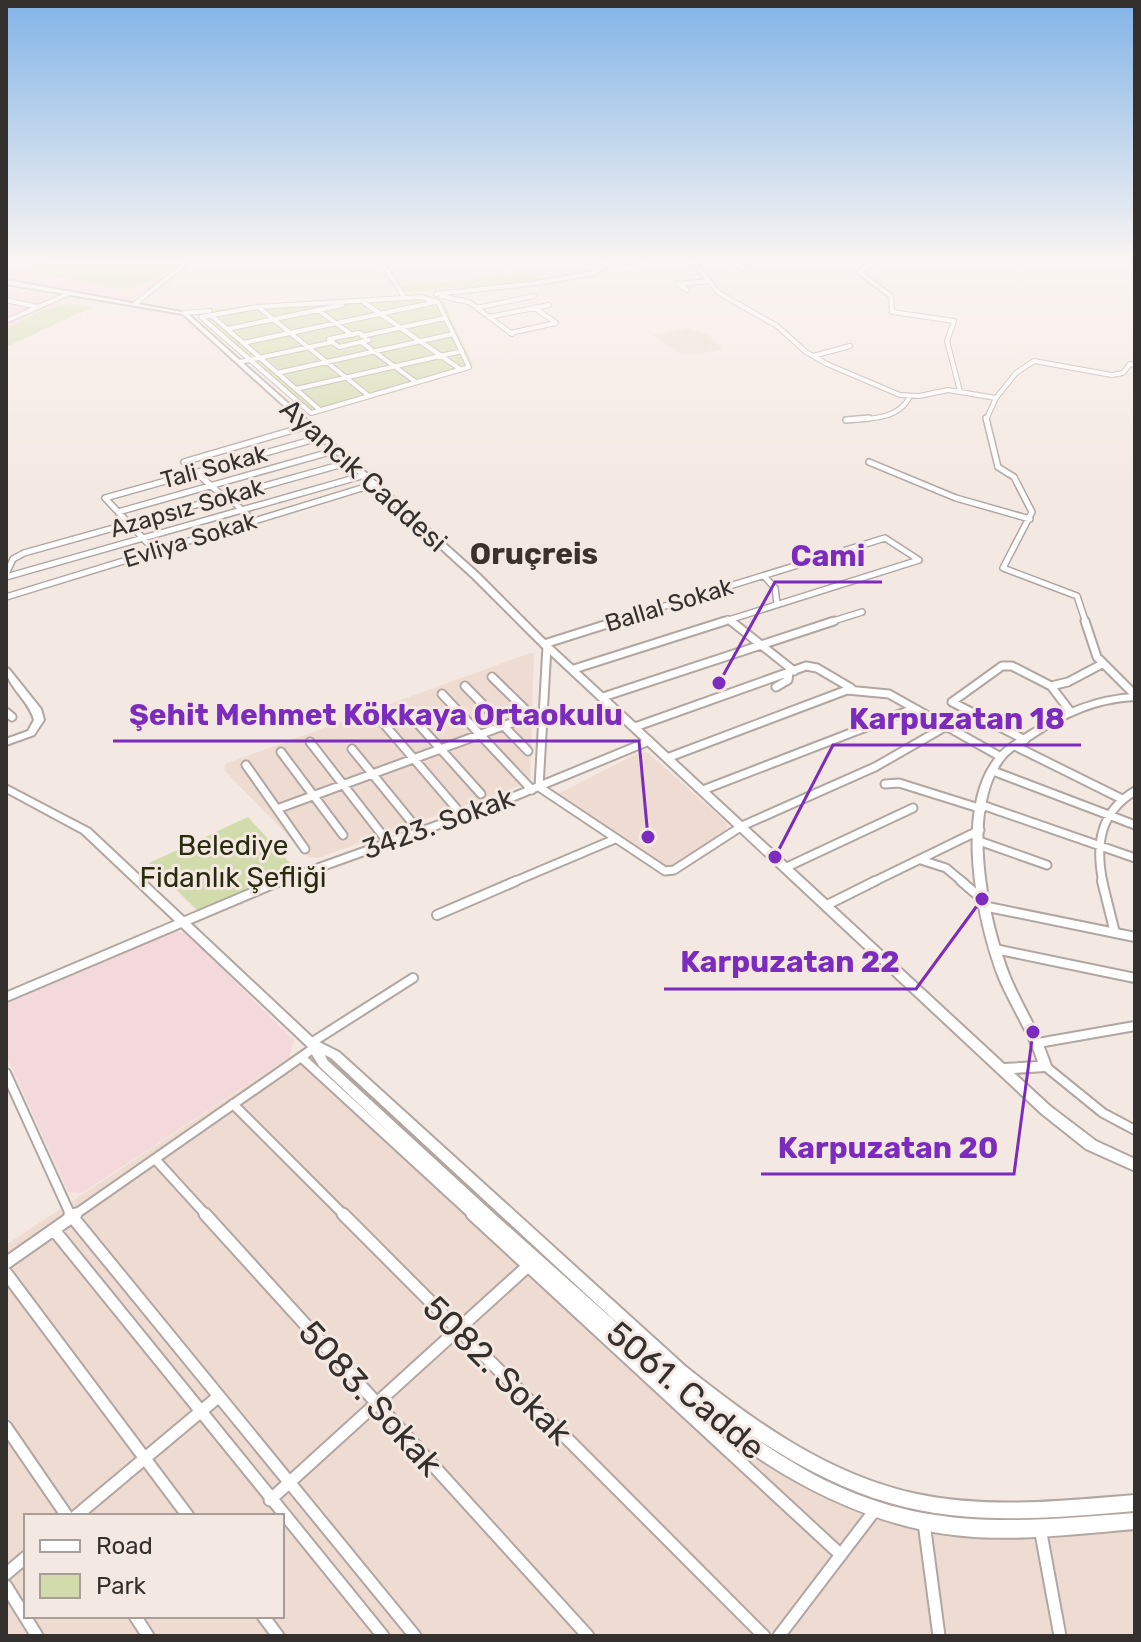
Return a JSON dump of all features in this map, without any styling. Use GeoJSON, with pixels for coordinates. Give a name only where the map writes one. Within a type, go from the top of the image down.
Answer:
{"type":"FeatureCollection","features":[{"type":"Feature","properties":{"kind":"street","name":"Ayancık Caddesi"},"geometry":{"type":"LineString","coordinates":[[212,338],[511,608],[546,645],[1046,1110],[1091,1145],[1135,1165]]}},
{"type":"Feature","properties":{"kind":"street"},"geometry":{"type":"LineString","coordinates":[[226,338],[311,413],[469,367],[455,338]]}},
{"type":"Feature","properties":{"kind":"street"},"geometry":{"type":"LineString","coordinates":[[237,338],[320,410]]}},
{"type":"Feature","properties":{"kind":"street"},"geometry":{"type":"LineString","coordinates":[[243,343],[268,338]]}},
{"type":"Feature","properties":{"kind":"street"},"geometry":{"type":"LineString","coordinates":[[296,338],[369,396]]}},
{"type":"Feature","properties":{"kind":"street"},"geometry":{"type":"LineString","coordinates":[[337,338],[329,339],[339,347],[366,338]]}},
{"type":"Feature","properties":{"kind":"street"},"geometry":{"type":"LineString","coordinates":[[359,338],[416,382]]}},
{"type":"Feature","properties":{"kind":"street"},"geometry":{"type":"LineString","coordinates":[[415,338],[460,369]]}},
{"type":"Feature","properties":{"kind":"street"},"geometry":{"type":"LineString","coordinates":[[277,373],[436,338]]}},
{"type":"Feature","properties":{"kind":"street"},"geometry":{"type":"LineString","coordinates":[[793,338],[813,357],[895,394],[910,396],[940,390],[996,398]]}},
{"type":"Feature","properties":{"kind":"street"},"geometry":{"type":"LineString","coordinates":[[947,338],[960,391]]}},
{"type":"Feature","properties":{"kind":"street"},"geometry":{"type":"LineString","coordinates":[[240,362],[333,342]]}},
{"type":"Feature","properties":{"kind":"street"},"geometry":{"type":"LineString","coordinates":[[813,357],[850,346]]}},
{"type":"Feature","properties":{"kind":"street"},"geometry":{"type":"LineString","coordinates":[[296,389],[462,351]]}},
{"type":"Feature","properties":{"kind":"street"},"geometry":{"type":"LineString","coordinates":[[1135,353],[1132,365],[1124,373],[1112,375],[1032,362],[1016,373],[987,409],[986,441],[998,467],[1014,477],[1030,505],[1030,519],[1004,569],[1077,596],[1089,638],[1102,664],[1135,696]]}},
{"type":"Feature","properties":{"kind":"street"},"geometry":{"type":"LineString","coordinates":[[280,386],[290,383]]}},
{"type":"Feature","properties":{"kind":"street"},"geometry":{"type":"LineString","coordinates":[[846,420],[888,414],[904,406],[910,396]]}},
{"type":"Feature","properties":{"kind":"street"},"geometry":{"type":"LineString","coordinates":[[300,404],[310,401]]}},
{"type":"Feature","properties":{"kind":"street"},"geometry":{"type":"LineString","coordinates":[[254,521],[184,462],[310,425]]}},
{"type":"Feature","properties":{"kind":"street","name":"Tali Sokak"},"geometry":{"type":"LineString","coordinates":[[118,512],[105,498],[322,437]]}},
{"type":"Feature","properties":{"kind":"street"},"geometry":{"type":"LineString","coordinates":[[155,551],[118,512],[337,450]]}},
{"type":"Feature","properties":{"kind":"street","name":"Azapsız Sokak"},"geometry":{"type":"LineString","coordinates":[[6,576],[13,559],[24,553],[350,462]]}},
{"type":"Feature","properties":{"kind":"street"},"geometry":{"type":"LineString","coordinates":[[869,462],[956,498],[1030,519]]}},
{"type":"Feature","properties":{"kind":"street"},"geometry":{"type":"LineString","coordinates":[[6,576],[365,475]]}},
{"type":"Feature","properties":{"kind":"street","name":"Evliya Sokak"},"geometry":{"type":"LineString","coordinates":[[6,597],[375,484]]}},
{"type":"Feature","properties":{"kind":"street","name":"Ballal Sokak"},"geometry":{"type":"LineString","coordinates":[[546,645],[885,538],[919,560],[777,604]]}},
{"type":"Feature","properties":{"kind":"street"},"geometry":{"type":"LineString","coordinates":[[574,669],[777,604],[775,588],[764,576]]}},
{"type":"Feature","properties":{"kind":"street"},"geometry":{"type":"LineString","coordinates":[[603,697],[862,612]]}},
{"type":"Feature","properties":{"kind":"street"},"geometry":{"type":"LineString","coordinates":[[728,619],[762,644],[791,672]]}},
{"type":"Feature","properties":{"kind":"street"},"geometry":{"type":"LineString","coordinates":[[536,788],[544,711],[546,645]]}},
{"type":"Feature","properties":{"kind":"street"},"geometry":{"type":"LineString","coordinates":[[1051,686],[1068,682],[1102,664]]}},
{"type":"Feature","properties":{"kind":"street"},"geometry":{"type":"LineString","coordinates":[[635,727],[811,666],[856,690]]}},
{"type":"Feature","properties":{"kind":"street"},"geometry":{"type":"LineString","coordinates":[[1070,711],[1051,686],[1012,666],[1002,666],[952,702],[1122,799]]}},
{"type":"Feature","properties":{"kind":"street"},"geometry":{"type":"LineString","coordinates":[[6,671],[36,709],[39,722],[31,733],[6,742]]}},
{"type":"Feature","properties":{"kind":"street"},"geometry":{"type":"LineString","coordinates":[[776,687],[786,681],[791,672]]}},
{"type":"Feature","properties":{"kind":"street"},"geometry":{"type":"LineString","coordinates":[[492,677],[532,716]]}},
{"type":"Feature","properties":{"kind":"street"},"geometry":{"type":"LineString","coordinates":[[465,686],[528,751]]}},
{"type":"Feature","properties":{"kind":"street"},"geometry":{"type":"LineString","coordinates":[[667,758],[847,690],[886,693],[1001,757]]}},
{"type":"Feature","properties":{"kind":"street"},"geometry":{"type":"LineString","coordinates":[[442,694],[536,788],[660,869],[671,871],[742,826],[875,767],[971,712]]}},
{"type":"Feature","properties":{"kind":"street"},"geometry":{"type":"LineString","coordinates":[[1135,696],[1103,700],[1070,711],[1001,757],[993,771],[982,807],[980,835],[983,902],[995,949],[1008,986],[1038,1043],[1045,1066],[1103,1113],[1135,1130]]}},
{"type":"Feature","properties":{"kind":"street"},"geometry":{"type":"LineString","coordinates":[[703,790],[913,709]]}},
{"type":"Feature","properties":{"kind":"street"},"geometry":{"type":"LineString","coordinates":[[277,809],[544,711]]}},
{"type":"Feature","properties":{"kind":"street"},"geometry":{"type":"LineString","coordinates":[[411,716],[481,794]]}},
{"type":"Feature","properties":{"kind":"street"},"geometry":{"type":"LineString","coordinates":[[378,717],[462,815]]}},
{"type":"Feature","properties":{"kind":"street","name":"3423. Sokak"},"geometry":{"type":"LineString","coordinates":[[6,997],[387,841],[536,788],[649,741]]}},
{"type":"Feature","properties":{"kind":"street"},"geometry":{"type":"LineString","coordinates":[[310,742],[387,841]]}},
{"type":"Feature","properties":{"kind":"street"},"geometry":{"type":"LineString","coordinates":[[352,749],[410,820]]}},
{"type":"Feature","properties":{"kind":"street"},"geometry":{"type":"LineString","coordinates":[[281,752],[343,835]]}},
{"type":"Feature","properties":{"kind":"street"},"geometry":{"type":"LineString","coordinates":[[246,765],[305,849]]}},
{"type":"Feature","properties":{"kind":"street"},"geometry":{"type":"LineString","coordinates":[[993,771],[1135,825]]}},
{"type":"Feature","properties":{"kind":"street"},"geometry":{"type":"LineString","coordinates":[[885,784],[899,783],[982,807],[1135,858]]}},
{"type":"Feature","properties":{"kind":"street"},"geometry":{"type":"LineString","coordinates":[[6,788],[86,831],[329,1059]]}},
{"type":"Feature","properties":{"kind":"street"},"geometry":{"type":"LineString","coordinates":[[1115,933],[1099,846],[1100,830],[1108,815],[1134,789]]}},
{"type":"Feature","properties":{"kind":"street"},"geometry":{"type":"LineString","coordinates":[[787,867],[913,808]]}},
{"type":"Feature","properties":{"kind":"street"},"geometry":{"type":"LineString","coordinates":[[827,905],[919,860],[980,835],[1047,865]]}},
{"type":"Feature","properties":{"kind":"street"},"geometry":{"type":"LineString","coordinates":[[437,915],[615,839]]}},
{"type":"Feature","properties":{"kind":"street"},"geometry":{"type":"LineString","coordinates":[[919,860],[946,868],[983,902],[1135,937]]}},
{"type":"Feature","properties":{"kind":"street"},"geometry":{"type":"LineString","coordinates":[[995,949],[1135,978]]}},
{"type":"Feature","properties":{"kind":"street"},"geometry":{"type":"LineString","coordinates":[[6,1263],[301,1057],[313,1045],[413,978]]}},
{"type":"Feature","properties":{"kind":"street"},"geometry":{"type":"LineString","coordinates":[[1038,1043],[1135,1026]]}},
{"type":"Feature","properties":{"kind":"street"},"geometry":{"type":"LineString","coordinates":[[301,1057],[531,1263],[841,1555]]}},
{"type":"Feature","properties":{"kind":"street","name":"5061. Cadde"},"geometry":{"type":"LineString","coordinates":[[329,1059],[531,1263],[732,1434],[806,1481],[876,1509],[924,1522],[991,1530],[1135,1521]]}},
{"type":"Feature","properties":{"kind":"street","name":"5061. Cadde"},"geometry":{"type":"LineString","coordinates":[[329,1059],[628,1324],[738,1418],[790,1453],[868,1488],[952,1508],[1073,1508],[1135,1503]]}},
{"type":"Feature","properties":{"kind":"street"},"geometry":{"type":"LineString","coordinates":[[1002,1069],[1045,1066]]}},
{"type":"Feature","properties":{"kind":"street"},"geometry":{"type":"LineString","coordinates":[[6,1073],[71,1217],[415,1636]]}},
{"type":"Feature","properties":{"kind":"street","name":"5082. Sokak"},"geometry":{"type":"LineString","coordinates":[[233,1104],[764,1636]]}},
{"type":"Feature","properties":{"kind":"street","name":"5083. Sokak"},"geometry":{"type":"LineString","coordinates":[[155,1159],[588,1636]]}},
{"type":"Feature","properties":{"kind":"street"},"geometry":{"type":"LineString","coordinates":[[54,1230],[282,1514]]}},
{"type":"Feature","properties":{"kind":"street"},"geometry":{"type":"LineString","coordinates":[[270,1500],[531,1263]]}},
{"type":"Feature","properties":{"kind":"street"},"geometry":{"type":"LineString","coordinates":[[6,1273],[187,1514]]}},
{"type":"Feature","properties":{"kind":"street"},"geometry":{"type":"LineString","coordinates":[[78,1514],[218,1397]]}},
{"type":"Feature","properties":{"kind":"street"},"geometry":{"type":"LineString","coordinates":[[6,1427],[66,1514]]}},
{"type":"Feature","properties":{"kind":"street"},"geometry":{"type":"LineString","coordinates":[[779,1636],[876,1509]]}},
{"type":"Feature","properties":{"kind":"street"},"geometry":{"type":"LineString","coordinates":[[284,1517],[383,1636]]}},
{"type":"Feature","properties":{"kind":"street"},"geometry":{"type":"LineString","coordinates":[[924,1522],[939,1636]]}},
{"type":"Feature","properties":{"kind":"street"},"geometry":{"type":"LineString","coordinates":[[1040,1528],[1060,1636]]}},
{"type":"Feature","properties":{"kind":"street"},"geometry":{"type":"LineString","coordinates":[[6,1574],[24,1559]]}},
{"type":"Feature","properties":{"kind":"street"},"geometry":{"type":"LineString","coordinates":[[6,1586],[24,1615]]}},
{"type":"Feature","properties":{"kind":"street"},"geometry":{"type":"LineString","coordinates":[[136,1618],[148,1636]]}},
{"type":"Feature","properties":{"kind":"street"},"geometry":{"type":"LineString","coordinates":[[264,1618],[278,1636]]}},
{"type":"Feature","properties":{"kind":"shaded area"},"geometry":{"type":"Polygon","coordinates":[[[6,338],[26,338],[6,347],[6,338]]]}},
{"type":"Feature","properties":{"kind":"shaded area"},"geometry":{"type":"Polygon","coordinates":[[[656,338],[712,338],[723,350],[684,355],[656,338]]]}},
{"type":"Feature","properties":{"kind":"shaded area"},"geometry":{"type":"Polygon","coordinates":[[[534,654],[530,782],[318,858],[309,857],[224,770],[225,764],[534,654]]]}},
{"type":"Feature","properties":{"kind":"shaded area"},"geometry":{"type":"Polygon","coordinates":[[[647,752],[727,823],[726,832],[674,867],[664,867],[558,798],[558,794],[636,754],[647,752]]]}},
{"type":"Feature","properties":{"kind":"shaded area"},"geometry":{"type":"Polygon","coordinates":[[[174,931],[186,933],[294,1040],[289,1057],[82,1193],[68,1192],[6,1055],[6,1001],[174,931]]]}},
{"type":"Feature","properties":{"kind":"shaded area"},"geometry":{"type":"Polygon","coordinates":[[[302,1049],[732,1441],[789,1478],[874,1518],[937,1534],[982,1537],[1135,1528],[1135,1636],[6,1636],[6,1245],[302,1049]]]}},
{"type":"Feature","properties":{"kind":"green space"},"geometry":{"type":"Polygon","coordinates":[[[6,338],[26,338],[6,347],[6,338]]]}},
{"type":"Feature","properties":{"kind":"green space"},"geometry":{"type":"Polygon","coordinates":[[[223,338],[460,338],[473,365],[308,413],[223,338]]]}},
{"type":"Feature","properties":{"kind":"green space","name":"Belediye Fidanlık Şefliği"},"geometry":{"type":"Polygon","coordinates":[[[248,817],[297,871],[199,912],[149,863],[248,817]]]}},
{"type":"Feature","properties":{"kind":"place","name":"Cami"},"geometry":{"type":"Point","coordinates":[719,683]}},
{"type":"Feature","properties":{"kind":"place","name":"Şehit Mehmet Kökkaya Ortaokulu"},"geometry":{"type":"Point","coordinates":[648,837]}},
{"type":"Feature","properties":{"kind":"place","name":"Karpuzatan 18"},"geometry":{"type":"Point","coordinates":[775,857]}},
{"type":"Feature","properties":{"kind":"place","name":"Karpuzatan 22"},"geometry":{"type":"Point","coordinates":[982,899]}},
{"type":"Feature","properties":{"kind":"place","name":"Karpuzatan 20"},"geometry":{"type":"Point","coordinates":[1033,1032]}},
{"type":"Feature","properties":{"kind":"district","name":"Oruçreis"},"geometry":{"type":"Point","coordinates":[534,554]}}]}
